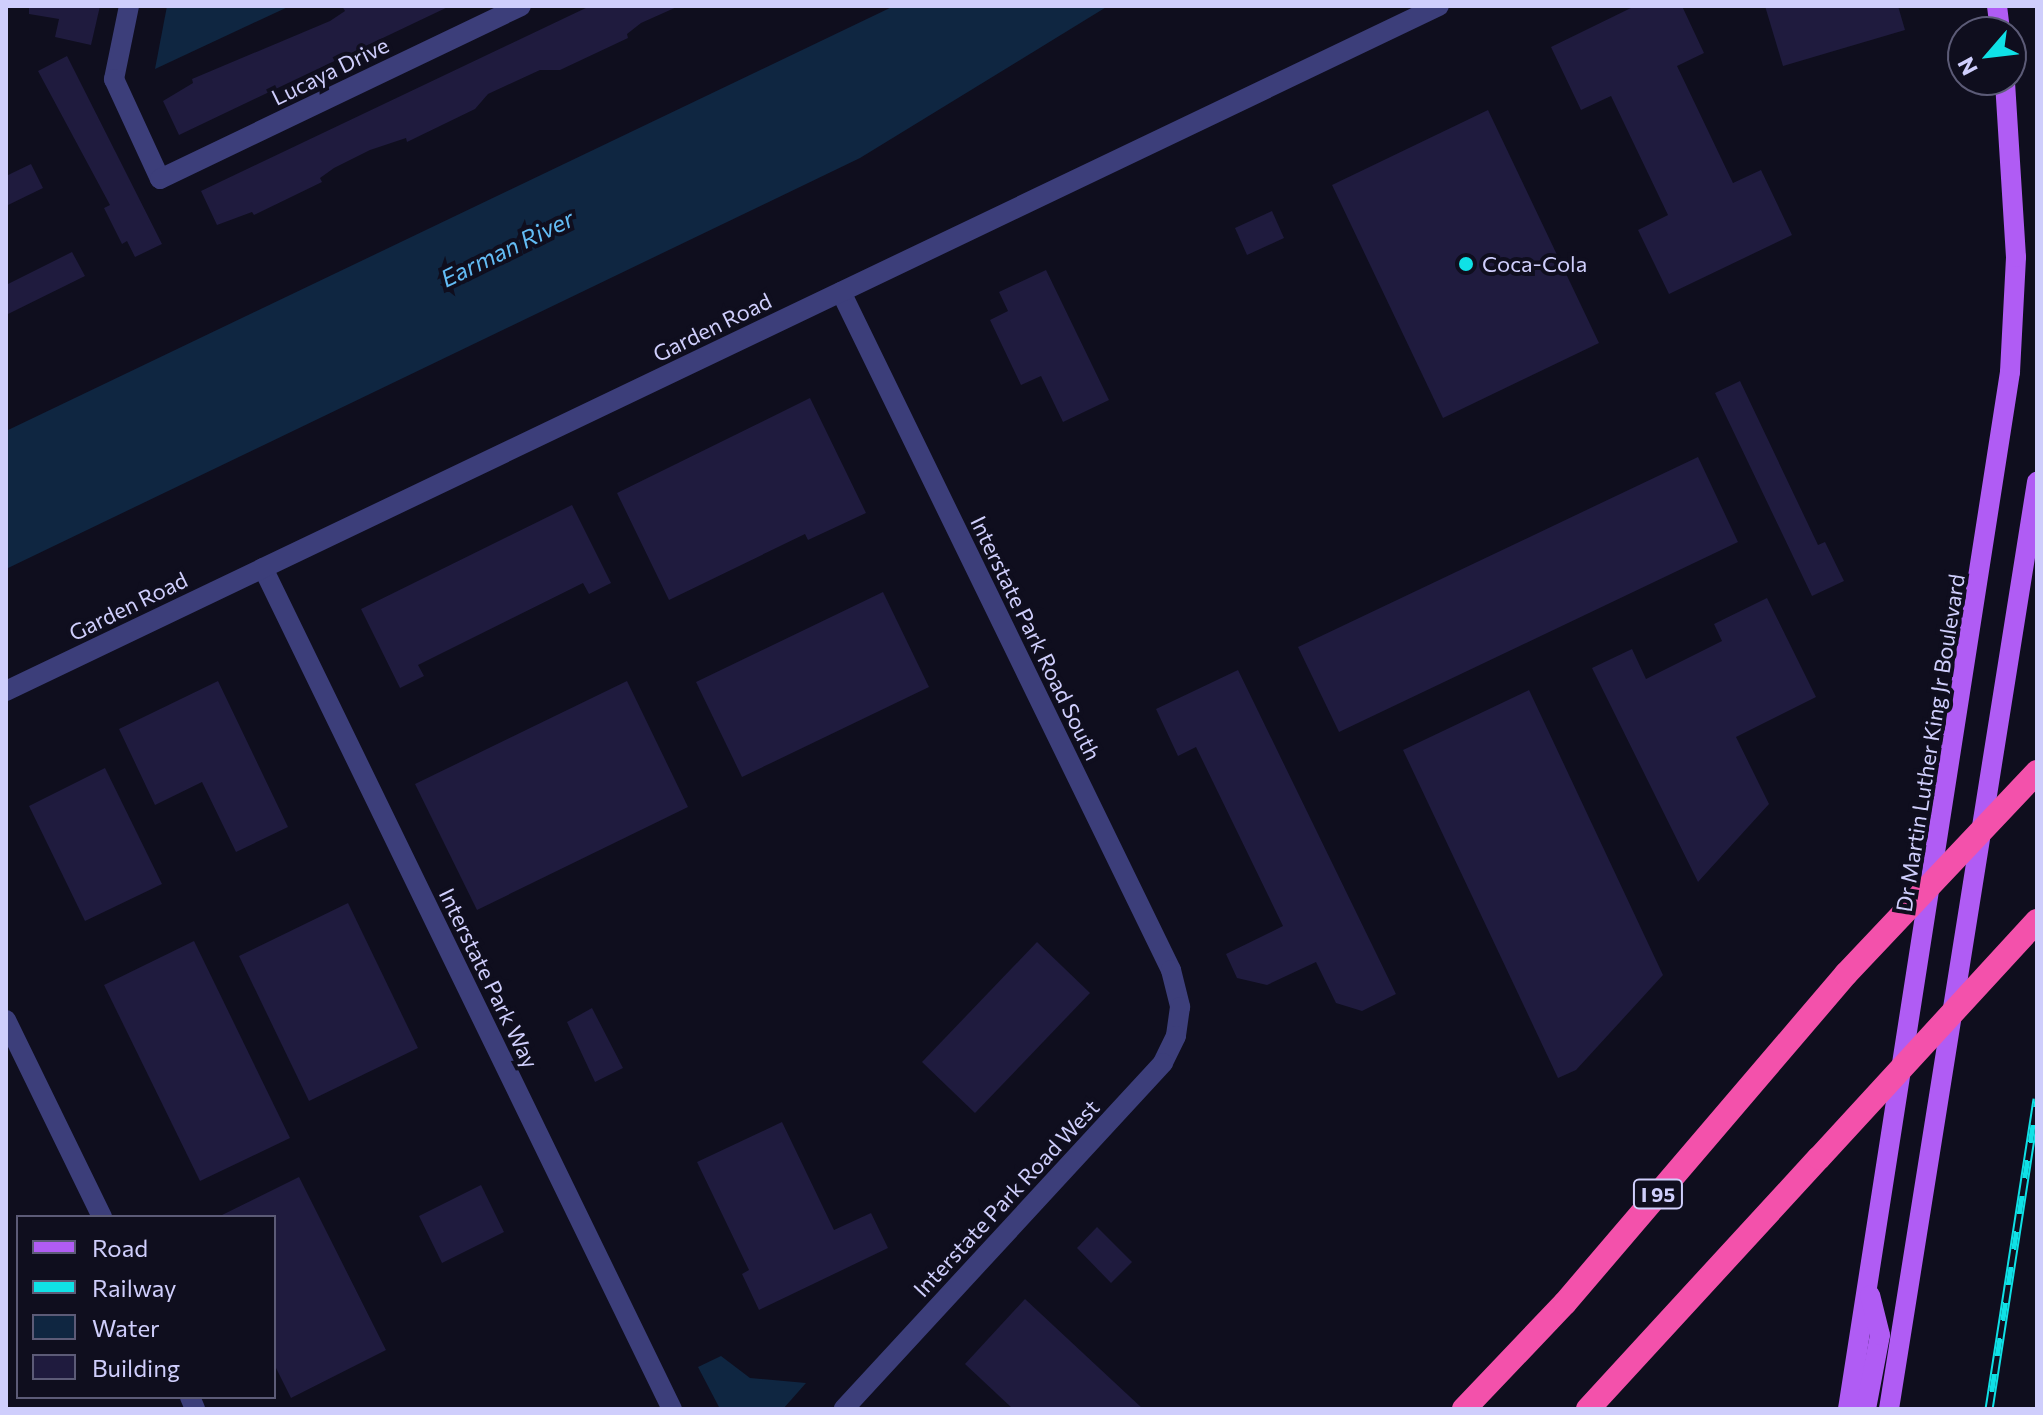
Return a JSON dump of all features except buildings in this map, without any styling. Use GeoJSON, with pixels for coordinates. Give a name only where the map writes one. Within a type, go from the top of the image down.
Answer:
{"type":"FeatureCollection","features":[{"type":"Feature","properties":{"kind":"highway","name":"I 95"},"geometry":{"type":"LineString","coordinates":[[1464,1409],[1565,1303],[1846,974],[2037,772]]}},
{"type":"Feature","properties":{"kind":"highway"},"geometry":{"type":"LineString","coordinates":[[1588,1409],[2037,921]]}},
{"type":"Feature","properties":{"kind":"main road","name":"Dr Martin Luther King Jr Boulevard"},"geometry":{"type":"LineString","coordinates":[[1848,1409],[2010,372],[2016,257],[2006,96]]}},
{"type":"Feature","properties":{"kind":"main road"},"geometry":{"type":"LineString","coordinates":[[1889,1409],[2037,482]]}},
{"type":"Feature","properties":{"kind":"main road"},"geometry":{"type":"LineString","coordinates":[[1866,1409],[1880,1335],[1868,1287]]}},
{"type":"Feature","properties":{"kind":"street","name":"Lucaya Drive"},"geometry":{"type":"LineString","coordinates":[[129,6],[114,79],[160,179],[500,10],[521,6]]}},
{"type":"Feature","properties":{"kind":"street","name":"Garden Road"},"geometry":{"type":"LineString","coordinates":[[6,691],[1439,6]]}},
{"type":"Feature","properties":{"kind":"street","name":"Interstate Park Road South"},"geometry":{"type":"LineString","coordinates":[[841,292],[1171,970],[1180,1007]]}},
{"type":"Feature","properties":{"kind":"street","name":"Interstate Park Way"},"geometry":{"type":"LineString","coordinates":[[263,568],[672,1409]]}},
{"type":"Feature","properties":{"kind":"street","name":"Interstate Park Road West"},"geometry":{"type":"LineString","coordinates":[[844,1409],[1163,1063],[1176,1036],[1180,1007]]}},
{"type":"Feature","properties":{"kind":"street"},"geometry":{"type":"LineString","coordinates":[[6,1020],[101,1215]]}},
{"type":"Feature","properties":{"kind":"water"},"geometry":{"type":"Polygon","coordinates":[[[167,6],[290,6],[155,69],[167,6]]]}},
{"type":"Feature","properties":{"kind":"water","name":"Earman River"},"geometry":{"type":"Polygon","coordinates":[[[894,6],[1108,6],[860,158],[6,569],[6,431],[894,6]]]}},
{"type":"Feature","properties":{"kind":"water"},"geometry":{"type":"Polygon","coordinates":[[[721,1356],[750,1378],[806,1383],[783,1409],[720,1409],[698,1367],[721,1356]]]}},
{"type":"Feature","properties":{"kind":"railway"},"geometry":{"type":"LineString","coordinates":[[1989,1409],[2037,1099]]}},
{"type":"Feature","properties":{"kind":"place","name":"Coca-Cola"},"geometry":{"type":"Point","coordinates":[1466,264]}}]}
